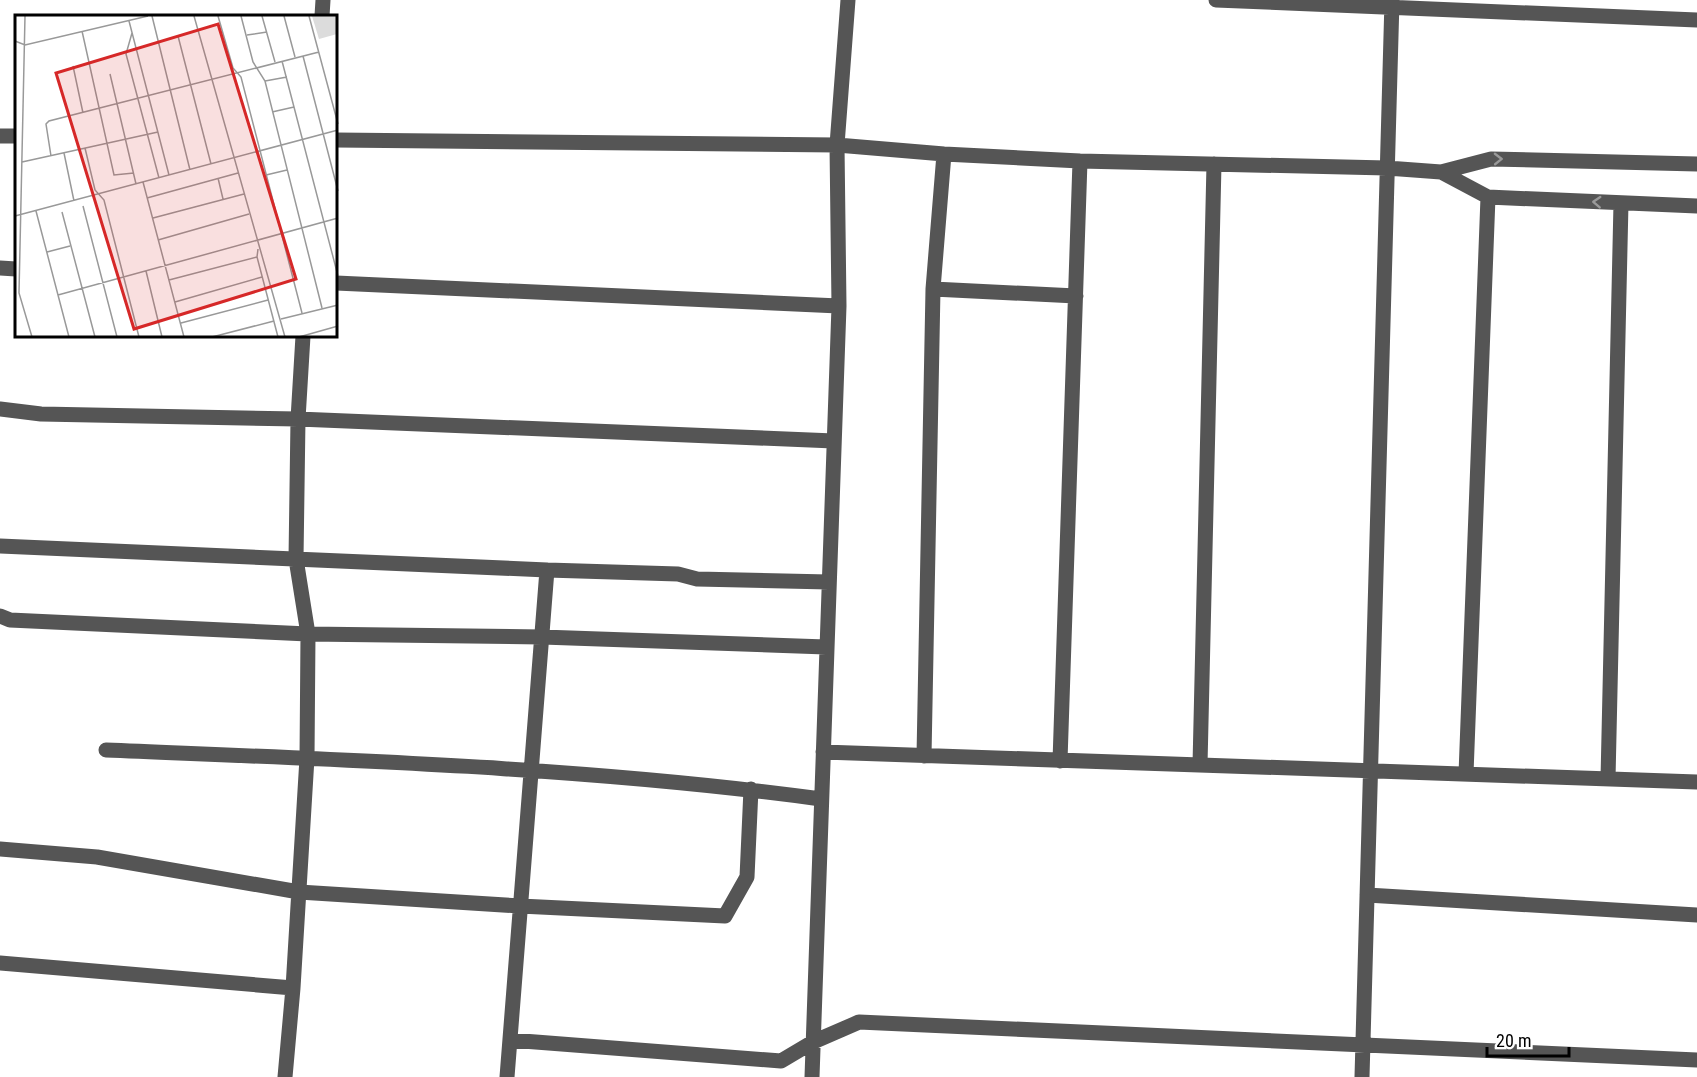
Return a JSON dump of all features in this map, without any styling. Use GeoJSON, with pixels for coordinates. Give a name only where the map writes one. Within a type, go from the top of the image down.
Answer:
{"type":"FeatureCollection","features":[{"type":"Feature","properties":{"kind":"street"},"geometry":{"type":"LineString","coordinates":[[322,15],[323,0]]}},
{"type":"Feature","properties":{"kind":"street"},"geometry":{"type":"LineString","coordinates":[[812,1077],[839,306],[837,145],[848,0]]}},
{"type":"Feature","properties":{"kind":"street"},"geometry":{"type":"LineString","coordinates":[[1216,0],[1392,4],[1697,20]]}},
{"type":"Feature","properties":{"kind":"street"},"geometry":{"type":"LineString","coordinates":[[1362,1077],[1392,4]]}},
{"type":"Feature","properties":{"kind":"street"},"geometry":{"type":"LineString","coordinates":[[338,140],[837,145],[944,154],[1080,161],[1387,168],[1442,172],[1491,159],[1697,164]]}},
{"type":"Feature","properties":{"kind":"street"},"geometry":{"type":"LineString","coordinates":[[924,756],[933,289],[944,154]]}},
{"type":"Feature","properties":{"kind":"street"},"geometry":{"type":"LineString","coordinates":[[1060,761],[1080,161]]}},
{"type":"Feature","properties":{"kind":"street"},"geometry":{"type":"LineString","coordinates":[[1200,765],[1214,164]]}},
{"type":"Feature","properties":{"kind":"street"},"geometry":{"type":"LineString","coordinates":[[1442,172],[1488,197],[1697,206]]}},
{"type":"Feature","properties":{"kind":"street"},"geometry":{"type":"LineString","coordinates":[[1466,774],[1488,197]]}},
{"type":"Feature","properties":{"kind":"street"},"geometry":{"type":"LineString","coordinates":[[1608,779],[1621,203]]}},
{"type":"Feature","properties":{"kind":"street"},"geometry":{"type":"LineString","coordinates":[[0,268],[15,269]]}},
{"type":"Feature","properties":{"kind":"street"},"geometry":{"type":"LineString","coordinates":[[338,283],[839,306]]}},
{"type":"Feature","properties":{"kind":"street"},"geometry":{"type":"LineString","coordinates":[[933,289],[1076,297]]}},
{"type":"Feature","properties":{"kind":"street"},"geometry":{"type":"LineString","coordinates":[[285,1077],[293,988],[307,758],[308,634],[296,559],[298,419],[303,338]]}},
{"type":"Feature","properties":{"kind":"street"},"geometry":{"type":"LineString","coordinates":[[0,409],[41,414],[298,419],[834,441]]}},
{"type":"Feature","properties":{"kind":"street"},"geometry":{"type":"LineString","coordinates":[[0,546],[678,574],[697,579],[829,582]]}},
{"type":"Feature","properties":{"kind":"street"},"geometry":{"type":"LineString","coordinates":[[507,1077],[547,570]]}},
{"type":"Feature","properties":{"kind":"street"},"geometry":{"type":"LineString","coordinates":[[0,616],[10,620],[308,634],[542,637],[826,647]]}},
{"type":"Feature","properties":{"kind":"street"},"geometry":{"type":"LineString","coordinates":[[106,750],[307,758],[531,771],[751,789],[821,799]]}},
{"type":"Feature","properties":{"kind":"street"},"geometry":{"type":"LineString","coordinates":[[823,752],[1697,782]]}},
{"type":"Feature","properties":{"kind":"street"},"geometry":{"type":"LineString","coordinates":[[0,849],[97,857],[299,892],[726,916],[747,877],[751,789]]}},
{"type":"Feature","properties":{"kind":"street"},"geometry":{"type":"LineString","coordinates":[[1367,895],[1697,915]]}},
{"type":"Feature","properties":{"kind":"street"},"geometry":{"type":"LineString","coordinates":[[0,963],[293,988]]}},
{"type":"Feature","properties":{"kind":"street"},"geometry":{"type":"LineString","coordinates":[[510,1040],[781,1061],[813,1042],[859,1022],[1697,1060]]}}]}
